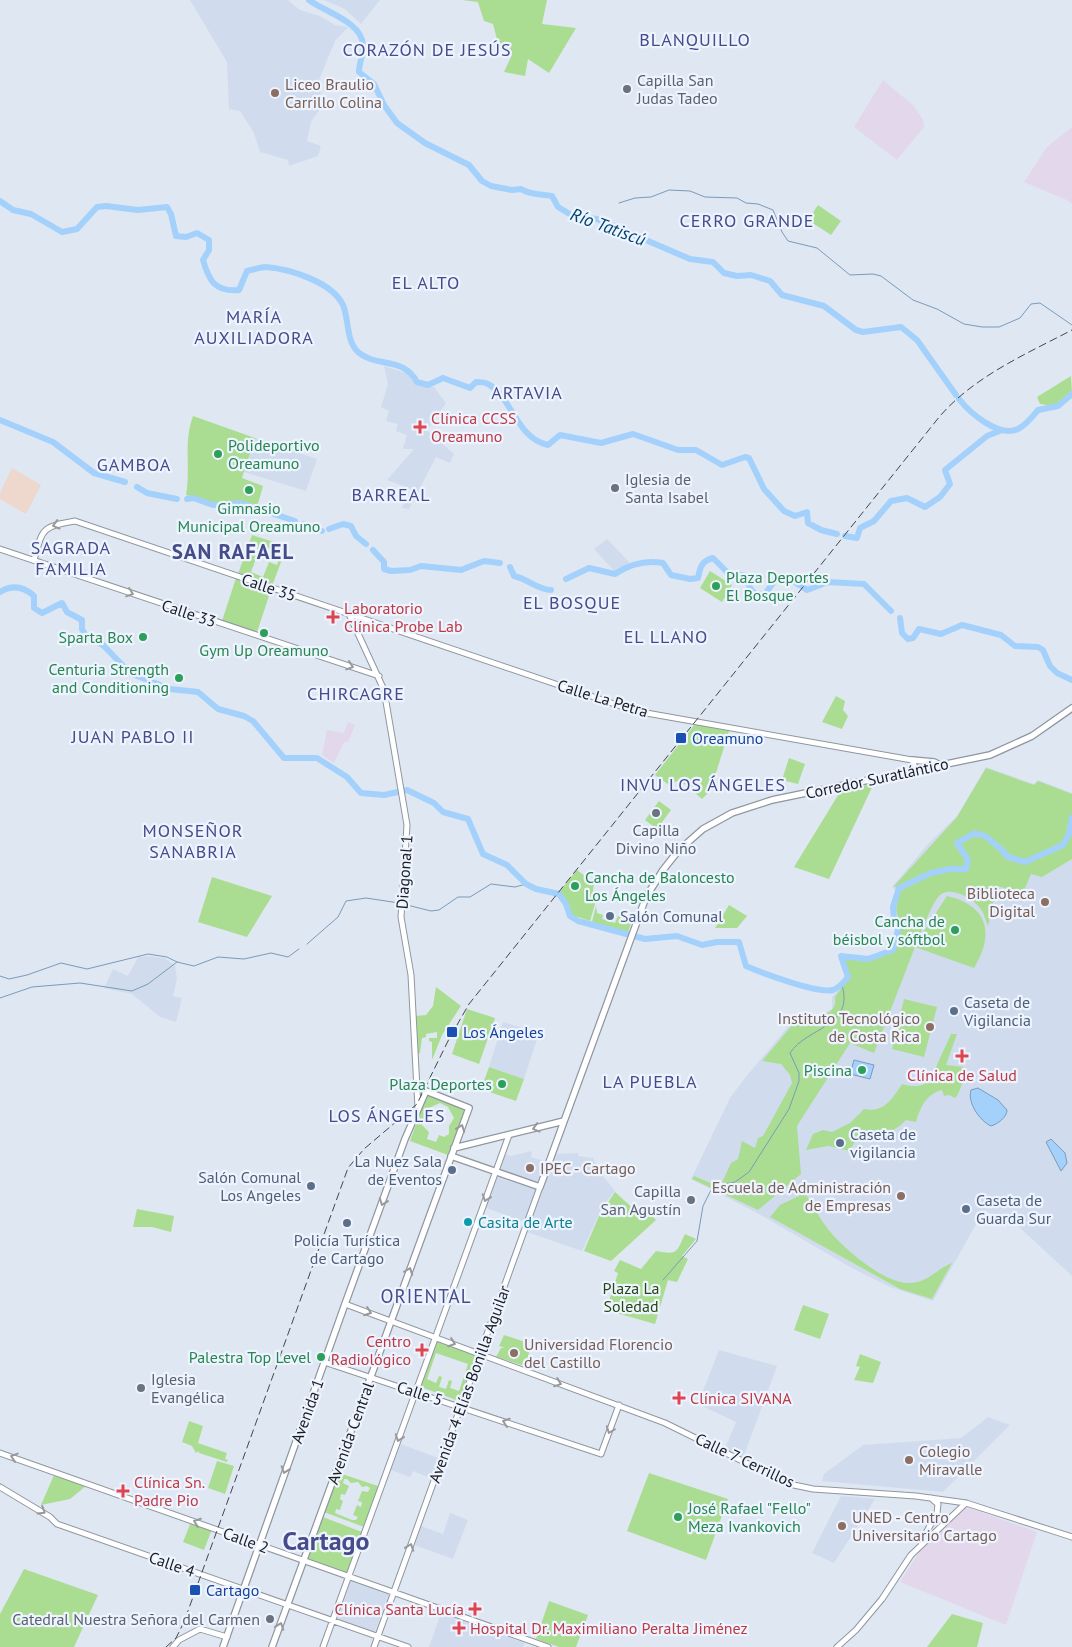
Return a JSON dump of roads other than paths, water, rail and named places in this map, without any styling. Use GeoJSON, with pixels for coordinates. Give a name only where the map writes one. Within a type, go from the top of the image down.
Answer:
{"type":"FeatureCollection","features":[{"type":"Feature","properties":{"kind":"main road","name":"Corredor Suratlántico"},"geometry":{"type":"LineString","coordinates":[[564,1121],[646,897],[662,870],[690,840],[723,818],[772,800],[990,755],[1032,736],[1072,708]]}},
{"type":"Feature","properties":{"kind":"main road"},"geometry":{"type":"LineString","coordinates":[[912,760],[934,762],[940,765]]}},
{"type":"Feature","properties":{"kind":"main road","name":"Avenida Central"},"geometry":{"type":"LineString","coordinates":[[272,1647],[469,1108],[426,1091]]}},
{"type":"Feature","properties":{"kind":"main road","name":"Avenida 1"},"geometry":{"type":"LineString","coordinates":[[223,1647],[345,1304],[426,1091]]}},
{"type":"Feature","properties":{"kind":"main road"},"geometry":{"type":"LineString","coordinates":[[454,1148],[564,1121]]}},
{"type":"Feature","properties":{"kind":"main road","name":"Avenida 4 Elías Bonilla Aguilar"},"geometry":{"type":"LineString","coordinates":[[540,1187],[564,1121]]}},
{"type":"Feature","properties":{"kind":"main road"},"geometry":{"type":"LineString","coordinates":[[557,1123],[558,1136]]}},
{"type":"Feature","properties":{"kind":"main road"},"geometry":{"type":"LineString","coordinates":[[451,1156],[540,1187]]}},
{"type":"Feature","properties":{"kind":"street","name":"Calle 35"},"geometry":{"type":"LineString","coordinates":[[34,560],[41,536],[52,525],[75,521],[349,614]]}},
{"type":"Feature","properties":{"kind":"street","name":"Calle 33"},"geometry":{"type":"LineString","coordinates":[[0,549],[379,676]]}},
{"type":"Feature","properties":{"kind":"street","name":"Diagonal 1"},"geometry":{"type":"LineString","coordinates":[[349,614],[384,690],[407,838],[401,908],[411,975],[418,1108]]}},
{"type":"Feature","properties":{"kind":"street","name":"Calle La Petra"},"geometry":{"type":"LineString","coordinates":[[349,614],[635,711],[912,760]]}},
{"type":"Feature","properties":{"kind":"street"},"geometry":{"type":"LineString","coordinates":[[912,760],[916,770]]}},
{"type":"Feature","properties":{"kind":"street"},"geometry":{"type":"LineString","coordinates":[[417,1086],[426,1091]]}},
{"type":"Feature","properties":{"kind":"street"},"geometry":{"type":"LineString","coordinates":[[323,1647],[509,1135]]}},
{"type":"Feature","properties":{"kind":"street","name":"Avenida 4 Elías Bonilla Aguilar"},"geometry":{"type":"LineString","coordinates":[[374,1647],[540,1187]]}},
{"type":"Feature","properties":{"kind":"street","name":"Calle 7 Cerrillos"},"geometry":{"type":"LineString","coordinates":[[345,1304],[680,1429],[789,1484],[813,1490],[931,1498],[966,1503],[1072,1537]]}},
{"type":"Feature","properties":{"kind":"street","name":"Calle 5"},"geometry":{"type":"LineString","coordinates":[[324,1362],[601,1454],[619,1405]]}},
{"type":"Feature","properties":{"kind":"street","name":"Calle 2"},"geometry":{"type":"LineString","coordinates":[[0,1453],[394,1592],[529,1644],[548,1647]]}},
{"type":"Feature","properties":{"kind":"street","name":"Calle 4"},"geometry":{"type":"LineString","coordinates":[[0,1487],[50,1516],[57,1524],[408,1647]]}},
{"type":"Feature","properties":{"kind":"street"},"geometry":{"type":"LineString","coordinates":[[837,1647],[856,1630],[882,1599],[919,1546],[938,1510],[938,1504],[931,1498]]}},
{"type":"Feature","properties":{"kind":"street"},"geometry":{"type":"LineString","coordinates":[[919,1546],[966,1503]]}},
{"type":"Feature","properties":{"kind":"street"},"geometry":{"type":"LineString","coordinates":[[172,1647],[179,1640],[202,1629],[227,1637]]}},
{"type":"Feature","properties":{"kind":"water","name":"Piscina"},"geometry":{"type":"Polygon","coordinates":[[[854,1060],[874,1065],[870,1079],[850,1074],[854,1060]]]}},
{"type":"Feature","properties":{"kind":"water"},"geometry":{"type":"Polygon","coordinates":[[[978,1088],[998,1100],[1007,1110],[1004,1118],[994,1125],[987,1124],[975,1111],[970,1095],[971,1090],[978,1088]]]}},
{"type":"Feature","properties":{"kind":"water"},"geometry":{"type":"Polygon","coordinates":[[[1051,1139],[1065,1153],[1067,1163],[1061,1171],[1046,1142],[1051,1139]]]}},
{"type":"Feature","properties":{"kind":"waterway","name":"Río Tatiscú"},"geometry":{"type":"LineString","coordinates":[[309,0],[342,18],[356,30],[361,37],[363,45],[359,72],[374,84],[384,105],[397,123],[425,143],[469,165],[482,181],[491,186],[512,190],[521,189],[552,196],[558,207],[573,216],[597,219],[690,259],[713,262],[724,273],[737,276],[751,275],[770,281],[782,295],[824,306],[856,330],[863,332],[901,327],[917,340],[956,395]]}},
{"type":"Feature","properties":{"kind":"waterway"},"geometry":{"type":"LineString","coordinates":[[619,203],[635,198],[651,197],[669,190],[690,191],[705,197],[737,198],[746,203],[758,204],[773,210],[788,241],[817,248],[850,275],[873,274],[881,276],[913,300],[937,309],[964,324],[999,327],[1020,318],[1031,304],[1040,303],[1072,325]]}},
{"type":"Feature","properties":{"kind":"waterway"},"geometry":{"type":"LineString","coordinates":[[0,201],[13,210],[31,214],[62,232],[77,229],[97,207],[106,206],[138,210],[167,207],[171,214],[176,236],[186,237],[197,233],[209,240],[209,250],[203,260],[208,274],[214,284],[219,287],[239,290],[247,271],[264,267],[276,268],[309,278],[320,283],[338,297],[345,311],[351,342],[358,352],[373,360],[397,365],[411,374],[417,382],[428,385],[443,378],[470,388],[476,382],[487,383],[503,398],[521,426],[537,441],[548,445],[560,435],[601,443],[633,434],[678,450],[696,450],[722,465],[745,457],[749,458],[764,489],[784,511],[795,516],[807,512],[808,523],[821,530],[837,534]]}},
{"type":"Feature","properties":{"kind":"waterway","name":"Río Tatiscú"},"geometry":{"type":"LineString","coordinates":[[959,399],[970,411],[986,423],[1002,430],[1010,431],[1024,425],[1038,410],[1058,406],[1072,394]]}},
{"type":"Feature","properties":{"kind":"waterway"},"geometry":{"type":"LineString","coordinates":[[0,420],[53,442],[94,473],[125,482]]}},
{"type":"Feature","properties":{"kind":"waterway"},"geometry":{"type":"LineString","coordinates":[[845,536],[857,538],[860,528],[874,521],[891,501],[907,498],[925,507],[940,497],[950,484],[945,470],[987,436],[1002,430]]}},
{"type":"Feature","properties":{"kind":"waterway"},"geometry":{"type":"LineString","coordinates":[[137,487],[147,493],[177,499]]}},
{"type":"Feature","properties":{"kind":"waterway"},"geometry":{"type":"LineString","coordinates":[[187,499],[193,498],[213,505],[241,503],[295,521]]}},
{"type":"Feature","properties":{"kind":"waterway"},"geometry":{"type":"LineString","coordinates":[[303,524],[322,531]]}},
{"type":"Feature","properties":{"kind":"waterway"},"geometry":{"type":"LineString","coordinates":[[329,529],[343,524],[351,526],[356,536],[366,544]]}},
{"type":"Feature","properties":{"kind":"waterway"},"geometry":{"type":"LineString","coordinates":[[373,550],[384,562],[384,569],[391,571],[410,570],[421,566],[461,570],[484,561],[500,563]]}},
{"type":"Feature","properties":{"kind":"waterway"},"geometry":{"type":"LineString","coordinates":[[566,579],[589,568],[615,574],[632,565],[650,562],[663,563],[671,575],[690,579],[698,578],[700,568],[709,559],[713,558],[729,574],[743,575],[752,591],[758,595],[765,594],[779,576],[786,577],[799,585]]}},
{"type":"Feature","properties":{"kind":"waterway"},"geometry":{"type":"LineString","coordinates":[[510,567],[514,576],[546,590],[551,590]]}},
{"type":"Feature","properties":{"kind":"waterway"},"geometry":{"type":"LineString","coordinates":[[803,587],[807,590],[828,582],[864,584],[891,611]]}},
{"type":"Feature","properties":{"kind":"waterway"},"geometry":{"type":"LineString","coordinates":[[0,592],[14,587],[26,590],[34,596],[34,608],[42,613],[62,603],[67,612],[82,620],[82,629],[86,636],[103,645],[130,673],[170,689],[198,692],[218,709],[244,716],[253,721],[284,758],[317,758],[347,777],[361,793],[384,795],[407,790],[434,803],[443,812],[468,819],[483,854],[507,865],[526,884],[536,889],[559,894],[566,904],[570,916],[578,921],[645,939],[677,936],[702,945],[717,942],[739,942],[746,966],[815,989],[833,990],[848,977],[841,956],[868,959],[893,950],[898,930],[894,920],[893,907],[899,888],[931,873],[950,869],[966,869],[968,860],[957,843],[975,833],[985,836],[1008,857],[1025,862],[1063,845],[1069,834],[1072,817]]}},
{"type":"Feature","properties":{"kind":"waterway"},"geometry":{"type":"LineString","coordinates":[[900,618],[902,633],[908,639],[913,638],[919,629],[941,634],[962,625],[1001,635],[1015,646],[1038,647],[1043,650],[1050,666],[1057,673],[1072,680]]}},
{"type":"Feature","properties":{"kind":"waterway"},"geometry":{"type":"LineString","coordinates":[[403,904],[431,911],[439,910],[458,897],[470,897],[491,884],[515,887],[526,884]]}},
{"type":"Feature","properties":{"kind":"waterway"},"geometry":{"type":"LineString","coordinates":[[307,944],[338,917],[346,901],[366,898],[399,903]]}},
{"type":"Feature","properties":{"kind":"waterway"},"geometry":{"type":"LineString","coordinates":[[0,976],[9,979],[61,963],[87,969],[148,954],[167,957],[177,962],[194,966],[218,957],[244,959],[271,953],[288,957],[299,949]]}},
{"type":"Feature","properties":{"kind":"waterway"},"geometry":{"type":"LineString","coordinates":[[0,998],[32,987],[80,983],[132,991],[148,984],[177,962]]}},
{"type":"Feature","properties":{"kind":"waterway"},"geometry":{"type":"LineString","coordinates":[[663,1280],[697,1241],[703,1206],[711,1190],[715,1186],[735,1182],[749,1172],[789,1109],[799,1081],[799,1073],[790,1053],[807,1037],[836,1018],[842,1010],[844,999],[842,985]]}},
{"type":"Feature","properties":{"kind":"railway"},"geometry":{"type":"LineString","coordinates":[[166,1647],[176,1638],[184,1622],[348,1168],[364,1149],[417,1104],[449,1039],[469,1004],[940,416],[969,389],[985,378],[1019,357],[1072,330]]}},
{"type":"Feature","properties":{"kind":"place","name":"Capilla San Judas Tadeo"},"geometry":{"type":"Point","coordinates":[627,89]}},
{"type":"Feature","properties":{"kind":"place","name":"Liceo Braulio Carrillo Colina"},"geometry":{"type":"Point","coordinates":[275,93]}},
{"type":"Feature","properties":{"kind":"place","name":"Clínica CCSS Oreamuno"},"geometry":{"type":"Point","coordinates":[420,427]}},
{"type":"Feature","properties":{"kind":"place","name":"Polideportivo Oreamuno"},"geometry":{"type":"Point","coordinates":[218,454]}},
{"type":"Feature","properties":{"kind":"place","name":"Iglesia de Santa Isabel"},"geometry":{"type":"Point","coordinates":[615,488]}},
{"type":"Feature","properties":{"kind":"place","name":"Gimnasio Municipal Oreamuno"},"geometry":{"type":"Point","coordinates":[249,490]}},
{"type":"Feature","properties":{"kind":"place","name":"Plaza Deportes El Bosque"},"geometry":{"type":"Point","coordinates":[716,586]}},
{"type":"Feature","properties":{"kind":"place","name":"Laboratorio Clínica Probe Lab"},"geometry":{"type":"Point","coordinates":[333,617]}},
{"type":"Feature","properties":{"kind":"place","name":"Gym Up Oreamuno"},"geometry":{"type":"Point","coordinates":[264,633]}},
{"type":"Feature","properties":{"kind":"place","name":"Sparta Box"},"geometry":{"type":"Point","coordinates":[143,637]}},
{"type":"Feature","properties":{"kind":"place","name":"Centuria Strength and Conditioning"},"geometry":{"type":"Point","coordinates":[179,678]}},
{"type":"Feature","properties":{"kind":"place","name":"Oreamuno"},"geometry":{"type":"Point","coordinates":[681,738]}},
{"type":"Feature","properties":{"kind":"place","name":"Capilla Divino Niño"},"geometry":{"type":"Point","coordinates":[656,813]}},
{"type":"Feature","properties":{"kind":"place","name":"Cancha de Baloncesto Los Ángeles"},"geometry":{"type":"Point","coordinates":[575,886]}},
{"type":"Feature","properties":{"kind":"place","name":"Biblioteca Digital"},"geometry":{"type":"Point","coordinates":[1045,902]}},
{"type":"Feature","properties":{"kind":"place","name":"Salón Comunal"},"geometry":{"type":"Point","coordinates":[610,916]}},
{"type":"Feature","properties":{"kind":"place","name":"Cancha de béisbol y sóftbol"},"geometry":{"type":"Point","coordinates":[955,930]}},
{"type":"Feature","properties":{"kind":"place","name":"Caseta de Vigilancia"},"geometry":{"type":"Point","coordinates":[954,1011]}},
{"type":"Feature","properties":{"kind":"place","name":"Instituto Tecnológico de Costa Rica"},"geometry":{"type":"Point","coordinates":[930,1027]}},
{"type":"Feature","properties":{"kind":"place","name":"Los Ángeles"},"geometry":{"type":"Point","coordinates":[452,1032]}},
{"type":"Feature","properties":{"kind":"place","name":"Clínica de Salud"},"geometry":{"type":"Point","coordinates":[962,1056]}},
{"type":"Feature","properties":{"kind":"place","name":"Piscina"},"geometry":{"type":"Point","coordinates":[862,1070]}},
{"type":"Feature","properties":{"kind":"place","name":"Plaza Deportes"},"geometry":{"type":"Point","coordinates":[502,1084]}},
{"type":"Feature","properties":{"kind":"place","name":"Caseta de vigilancia"},"geometry":{"type":"Point","coordinates":[840,1143]}},
{"type":"Feature","properties":{"kind":"place","name":"IPEC - Cartago"},"geometry":{"type":"Point","coordinates":[530,1168]}},
{"type":"Feature","properties":{"kind":"place","name":"La Nuez Sala de Eventos"},"geometry":{"type":"Point","coordinates":[452,1170]}},
{"type":"Feature","properties":{"kind":"place","name":"Salón Comunal Los Angeles"},"geometry":{"type":"Point","coordinates":[311,1186]}},
{"type":"Feature","properties":{"kind":"place","name":"Escuela de Administración de Empresas"},"geometry":{"type":"Point","coordinates":[901,1196]}},
{"type":"Feature","properties":{"kind":"place","name":"Capilla San Agustín"},"geometry":{"type":"Point","coordinates":[691,1200]}},
{"type":"Feature","properties":{"kind":"place","name":"Caseta de Guarda Sur"},"geometry":{"type":"Point","coordinates":[966,1209]}},
{"type":"Feature","properties":{"kind":"place","name":"Casita de Arte"},"geometry":{"type":"Point","coordinates":[468,1222]}},
{"type":"Feature","properties":{"kind":"place","name":"Policía Turística de Cartago"},"geometry":{"type":"Point","coordinates":[347,1223]}},
{"type":"Feature","properties":{"kind":"place","name":"Centro Radiológico"},"geometry":{"type":"Point","coordinates":[422,1350]}},
{"type":"Feature","properties":{"kind":"place","name":"Universidad Florencio del Castillo"},"geometry":{"type":"Point","coordinates":[514,1353]}},
{"type":"Feature","properties":{"kind":"place","name":"Palestra Top Level"},"geometry":{"type":"Point","coordinates":[321,1357]}},
{"type":"Feature","properties":{"kind":"place","name":"Iglesia Evangélica"},"geometry":{"type":"Point","coordinates":[141,1388]}},
{"type":"Feature","properties":{"kind":"place","name":"Clínica SIVANA"},"geometry":{"type":"Point","coordinates":[679,1398]}},
{"type":"Feature","properties":{"kind":"place","name":"Colegio Miravalle"},"geometry":{"type":"Point","coordinates":[909,1460]}},
{"type":"Feature","properties":{"kind":"place","name":"Clínica Sn. Padre Pio"},"geometry":{"type":"Point","coordinates":[123,1491]}},
{"type":"Feature","properties":{"kind":"place","name":"José Rafael \"Fello\" Meza Ivankovich"},"geometry":{"type":"Point","coordinates":[678,1517]}},
{"type":"Feature","properties":{"kind":"place","name":"UNED - Centro Universitario Cartago"},"geometry":{"type":"Point","coordinates":[842,1526]}},
{"type":"Feature","properties":{"kind":"place","name":"Cartago"},"geometry":{"type":"Point","coordinates":[195,1590]}},
{"type":"Feature","properties":{"kind":"place","name":"Clínica Santa Lucía"},"geometry":{"type":"Point","coordinates":[475,1609]}},
{"type":"Feature","properties":{"kind":"place","name":"Catedral Nuestra Señora del Carmen"},"geometry":{"type":"Point","coordinates":[270,1619]}},
{"type":"Feature","properties":{"kind":"place","name":"Hospital Dr. Maximiliano Peralta Jiménez"},"geometry":{"type":"Point","coordinates":[459,1628]}},
{"type":"Feature","properties":{"kind":"district","name":"BLANQUILLO"},"geometry":{"type":"Point","coordinates":[695,40]}},
{"type":"Feature","properties":{"kind":"district","name":"CORAZÓN DE JESÚS"},"geometry":{"type":"Point","coordinates":[427,50]}},
{"type":"Feature","properties":{"kind":"district","name":"CERRO GRANDE"},"geometry":{"type":"Point","coordinates":[747,221]}},
{"type":"Feature","properties":{"kind":"district","name":"EL ALTO"},"geometry":{"type":"Point","coordinates":[426,283]}},
{"type":"Feature","properties":{"kind":"district","name":"MARÍA AUXILIADORA"},"geometry":{"type":"Point","coordinates":[254,327]}},
{"type":"Feature","properties":{"kind":"district","name":"ARTAVIA"},"geometry":{"type":"Point","coordinates":[527,393]}},
{"type":"Feature","properties":{"kind":"district","name":"GAMBOA"},"geometry":{"type":"Point","coordinates":[134,465]}},
{"type":"Feature","properties":{"kind":"district","name":"BARREAL"},"geometry":{"type":"Point","coordinates":[391,495]}},
{"type":"Feature","properties":{"kind":"district","name":"SAN RAFAEL"},"geometry":{"type":"Point","coordinates":[233,552]}},
{"type":"Feature","properties":{"kind":"district","name":"SAGRADA FAMILIA"},"geometry":{"type":"Point","coordinates":[71,558]}},
{"type":"Feature","properties":{"kind":"district","name":"EL BOSQUE"},"geometry":{"type":"Point","coordinates":[572,603]}},
{"type":"Feature","properties":{"kind":"district","name":"EL LLANO"},"geometry":{"type":"Point","coordinates":[666,637]}},
{"type":"Feature","properties":{"kind":"district","name":"CHIRCAGRE"},"geometry":{"type":"Point","coordinates":[356,694]}},
{"type":"Feature","properties":{"kind":"district","name":"JUAN PABLO II"},"geometry":{"type":"Point","coordinates":[133,737]}},
{"type":"Feature","properties":{"kind":"district","name":"INVU LOS ÁNGELES"},"geometry":{"type":"Point","coordinates":[703,785]}},
{"type":"Feature","properties":{"kind":"district","name":"MONSEÑOR SANABRIA"},"geometry":{"type":"Point","coordinates":[193,841]}},
{"type":"Feature","properties":{"kind":"district","name":"LA PUEBLA"},"geometry":{"type":"Point","coordinates":[650,1082]}},
{"type":"Feature","properties":{"kind":"district","name":"LOS ÁNGELES"},"geometry":{"type":"Point","coordinates":[387,1116]}},
{"type":"Feature","properties":{"kind":"district","name":"ORIENTAL"},"geometry":{"type":"Point","coordinates":[426,1296]}},
{"type":"Feature","properties":{"kind":"district","name":"Cartago"},"geometry":{"type":"Point","coordinates":[326,1541]}},
{"type":"Feature","properties":{"kind":"park label","name":"Plaza La Soledad"},"geometry":{"type":"Point","coordinates":[631,1297]}}]}
